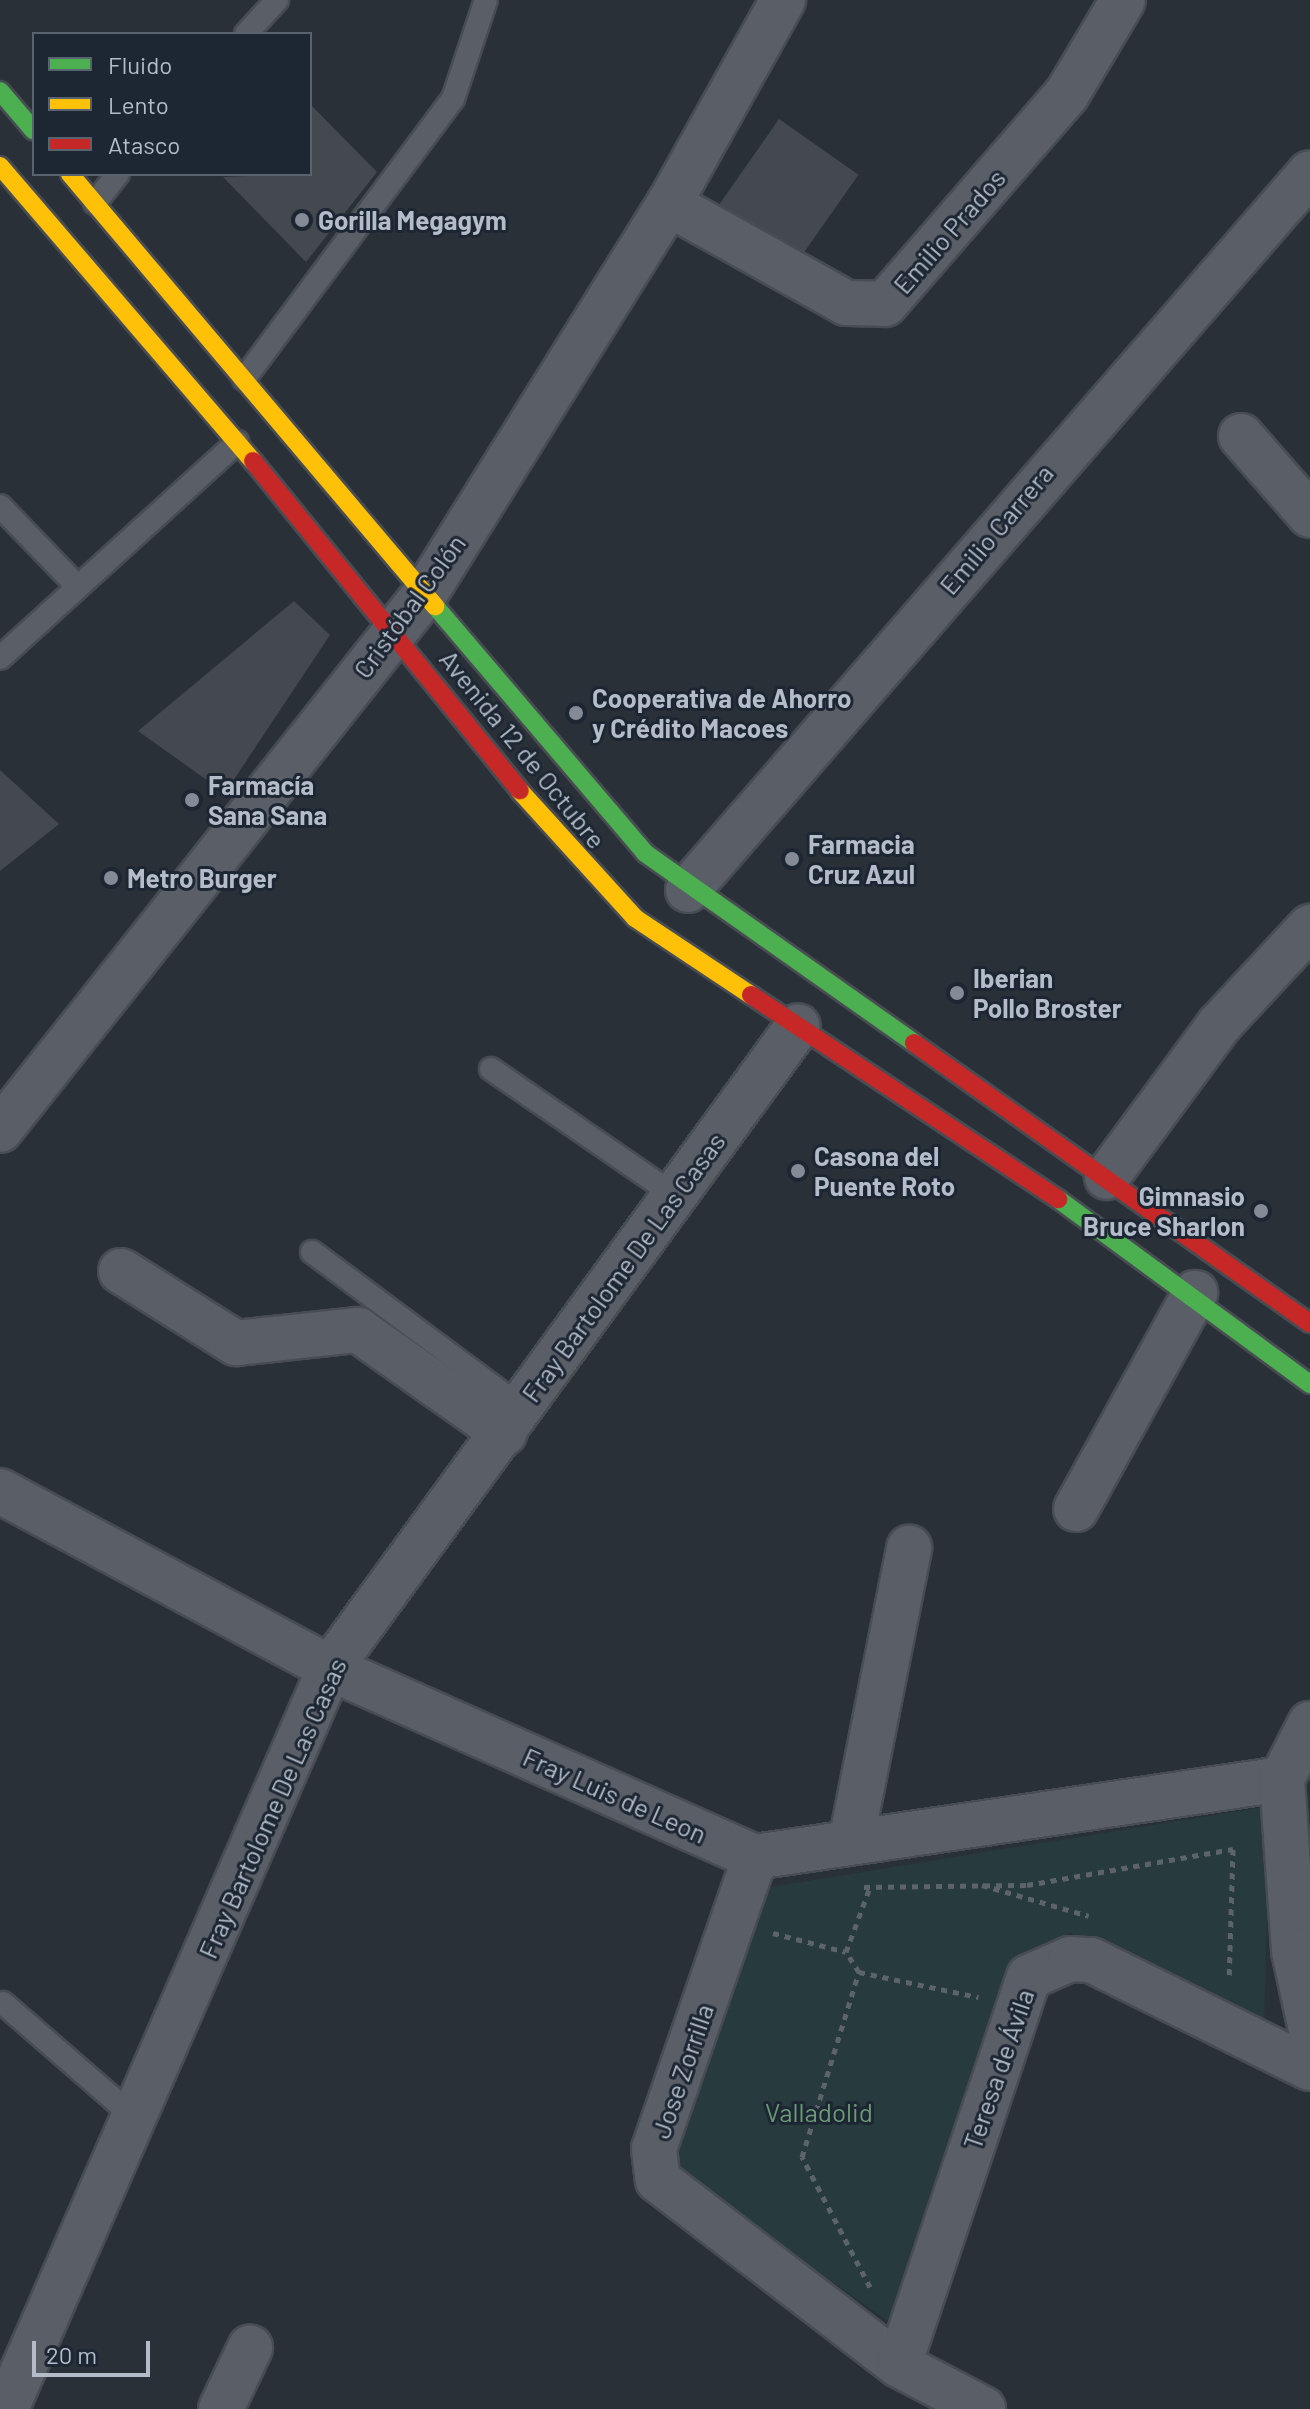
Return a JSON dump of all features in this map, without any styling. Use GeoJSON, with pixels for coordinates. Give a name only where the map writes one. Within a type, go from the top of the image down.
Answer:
{"type":"FeatureCollection","features":[{"type":"Feature","properties":{"kind":"main road"},"geometry":{"type":"LineString","coordinates":[[0,91],[32,129]]}},
{"type":"Feature","properties":{"kind":"main road","name":"Avenida 12 de Octubre"},"geometry":{"type":"LineString","coordinates":[[0,166],[395,631],[562,845],[635,918],[1195,1293],[1310,1384]]}},
{"type":"Feature","properties":{"kind":"main road","name":"Avenida 12 de Octubre"},"geometry":{"type":"LineString","coordinates":[[72,176],[607,811],[688,890],[1107,1177],[1310,1323]]}},
{"type":"Feature","properties":{"kind":"street","name":"Cristóbal Colón"},"geometry":{"type":"LineString","coordinates":[[0,1130],[425,594],[669,204],[783,0]]}},
{"type":"Feature","properties":{"kind":"street","name":"Emilio Prados"},"geometry":{"type":"LineString","coordinates":[[669,204],[846,303],[885,304],[1067,94],[1123,0]]}},
{"type":"Feature","properties":{"kind":"street","name":"Emilio Carrera"},"geometry":{"type":"LineString","coordinates":[[688,890],[1115,389],[1310,173]]}},
{"type":"Feature","properties":{"kind":"street"},"geometry":{"type":"LineString","coordinates":[[1241,436],[1310,515]]}},
{"type":"Feature","properties":{"kind":"street"},"geometry":{"type":"LineString","coordinates":[[1107,1177],[1219,1025],[1310,927]]}},
{"type":"Feature","properties":{"kind":"street","name":"Fray Bartolome De Las Casas"},"geometry":{"type":"LineString","coordinates":[[6,2409],[330,1668],[798,1026]]}},
{"type":"Feature","properties":{"kind":"street"},"geometry":{"type":"LineString","coordinates":[[121,1271],[236,1343],[358,1330],[513,1420]]}},
{"type":"Feature","properties":{"kind":"street"},"geometry":{"type":"LineString","coordinates":[[1076,1509],[1195,1293]]}},
{"type":"Feature","properties":{"kind":"street","name":"Fray Luis de Leon"},"geometry":{"type":"LineString","coordinates":[[0,1491],[330,1668],[755,1857]]}},
{"type":"Feature","properties":{"kind":"street"},"geometry":{"type":"LineString","coordinates":[[852,1837],[909,1548]]}},
{"type":"Feature","properties":{"kind":"street"},"geometry":{"type":"LineString","coordinates":[[1310,1724],[1282,1779],[1295,1963],[1310,2025]]}},
{"type":"Feature","properties":{"kind":"street"},"geometry":{"type":"LineString","coordinates":[[755,1857],[852,1837],[1282,1779]]}},
{"type":"Feature","properties":{"kind":"street","name":"Jose Zorrilla"},"geometry":{"type":"LineString","coordinates":[[755,1857],[654,2149],[655,2170],[665,2189],[899,2365],[983,2409]]}},
{"type":"Feature","properties":{"kind":"street","name":"Teresa de Ávila"},"geometry":{"type":"LineString","coordinates":[[899,2365],[1012,2011],[1029,1977],[1070,1959],[1091,1960],[1310,2068]]}},
{"type":"Feature","properties":{"kind":"street"},"geometry":{"type":"LineString","coordinates":[[221,2409],[250,2348]]}},
{"type":"Feature","properties":{"kind":"lane"},"geometry":{"type":"LineString","coordinates":[[248,32],[277,0]]}},
{"type":"Feature","properties":{"kind":"lane"},"geometry":{"type":"LineString","coordinates":[[244,379],[453,99],[486,0]]}},
{"type":"Feature","properties":{"kind":"lane"},"geometry":{"type":"LineString","coordinates":[[95,203],[116,176]]}},
{"type":"Feature","properties":{"kind":"lane"},"geometry":{"type":"LineString","coordinates":[[0,658],[237,442]]}},
{"type":"Feature","properties":{"kind":"lane"},"geometry":{"type":"LineString","coordinates":[[0,506],[78,587]]}},
{"type":"Feature","properties":{"kind":"lane"},"geometry":{"type":"LineString","coordinates":[[491,1069],[674,1195]]}},
{"type":"Feature","properties":{"kind":"lane"},"geometry":{"type":"LineString","coordinates":[[312,1252],[513,1420]]}},
{"type":"Feature","properties":{"kind":"lane"},"geometry":{"type":"LineString","coordinates":[[3,2003],[134,2117]]}},
{"type":"Feature","properties":{"kind":"path"},"geometry":{"type":"LineString","coordinates":[[854,1887],[1027,1885],[1233,1849],[1230,1981],[1216,1974]]}},
{"type":"Feature","properties":{"kind":"path"},"geometry":{"type":"LineString","coordinates":[[982,1885],[1102,1922]]}},
{"type":"Feature","properties":{"kind":"path"},"geometry":{"type":"LineString","coordinates":[[846,1952],[870,1887]]}},
{"type":"Feature","properties":{"kind":"path"},"geometry":{"type":"LineString","coordinates":[[758,1929],[846,1952],[859,1972],[967,1992],[1012,2011]]}},
{"type":"Feature","properties":{"kind":"path"},"geometry":{"type":"LineString","coordinates":[[859,1972],[802,2157],[874,2293]]}},
{"type":"Feature","properties":{"kind":"green space","name":"Valladolid"},"geometry":{"type":"Polygon","coordinates":[[[1270,1806],[1264,2028],[1070,1933],[1019,1957],[997,1995],[888,2321],[661,2161],[764,1888],[1270,1806]]]}},
{"type":"Feature","properties":{"kind":"building","name":"Gorilla Megagym"},"geometry":{"type":"Polygon","coordinates":[[[312,106],[377,172],[306,262],[223,177],[312,176],[312,106]]]}},
{"type":"Feature","properties":{"kind":"building"},"geometry":{"type":"Polygon","coordinates":[[[779,119],[858,175],[797,262],[718,207],[779,119]]]}},
{"type":"Feature","properties":{"kind":"building"},"geometry":{"type":"Polygon","coordinates":[[[294,601],[330,635],[225,793],[138,731],[294,601]]]}},
{"type":"Feature","properties":{"kind":"building"},"geometry":{"type":"Polygon","coordinates":[[[0,770],[59,824],[0,871],[0,770]]]}},
{"type":"Feature","properties":{"kind":"traffic: fast"},"geometry":{"type":"LineString","coordinates":[[0,91],[32,129]]}},
{"type":"Feature","properties":{"kind":"traffic: fast"},"geometry":{"type":"LineString","coordinates":[[435,606],[645,853],[914,1043]]}},
{"type":"Feature","properties":{"kind":"traffic: fast"},"geometry":{"type":"LineString","coordinates":[[1058,1199],[1310,1384]]}},
{"type":"Feature","properties":{"kind":"traffic: slow"},"geometry":{"type":"LineString","coordinates":[[0,166],[253,461]]}},
{"type":"Feature","properties":{"kind":"traffic: slow"},"geometry":{"type":"LineString","coordinates":[[72,176],[435,606]]}},
{"type":"Feature","properties":{"kind":"traffic: slow"},"geometry":{"type":"LineString","coordinates":[[520,791],[635,918],[751,995]]}},
{"type":"Feature","properties":{"kind":"traffic: jam"},"geometry":{"type":"LineString","coordinates":[[253,461],[520,791]]}},
{"type":"Feature","properties":{"kind":"traffic: jam"},"geometry":{"type":"LineString","coordinates":[[751,995],[1058,1199]]}},
{"type":"Feature","properties":{"kind":"traffic: jam"},"geometry":{"type":"LineString","coordinates":[[914,1043],[1310,1323]]}},
{"type":"Feature","properties":{"kind":"place","name":"Gorilla Megagym"},"geometry":{"type":"Point","coordinates":[302,220]}},
{"type":"Feature","properties":{"kind":"place","name":"Cooperativa de Ahorro y Crédito Macoes"},"geometry":{"type":"Point","coordinates":[576,713]}},
{"type":"Feature","properties":{"kind":"place","name":"Farmacía Sana Sana"},"geometry":{"type":"Point","coordinates":[192,800]}},
{"type":"Feature","properties":{"kind":"place","name":"Farmacia Cruz Azul"},"geometry":{"type":"Point","coordinates":[792,859]}},
{"type":"Feature","properties":{"kind":"place","name":"Metro Burger"},"geometry":{"type":"Point","coordinates":[111,878]}},
{"type":"Feature","properties":{"kind":"place","name":"Iberian Pollo Broster"},"geometry":{"type":"Point","coordinates":[957,993]}},
{"type":"Feature","properties":{"kind":"place","name":"Casona del Puente Roto"},"geometry":{"type":"Point","coordinates":[798,1171]}},
{"type":"Feature","properties":{"kind":"place","name":"Gimnasio Bruce Sharlon"},"geometry":{"type":"Point","coordinates":[1261,1211]}}]}
